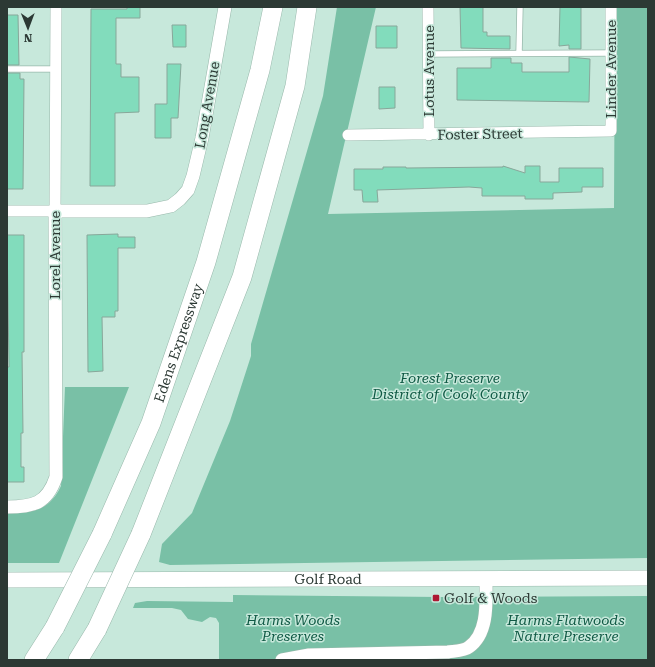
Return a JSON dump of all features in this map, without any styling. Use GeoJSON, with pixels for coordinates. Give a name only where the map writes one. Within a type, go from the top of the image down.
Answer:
{"type":"FeatureCollection","features":[{"type":"Feature","properties":{"kind":"highway","name":"Edens Expressway"},"geometry":{"type":"LineString","coordinates":[[34,660],[55,627],[102,534],[151,423],[206,262],[260,70],[273,7]]}},
{"type":"Feature","properties":{"kind":"highway"},"geometry":{"type":"LineString","coordinates":[[78,660],[97,629],[141,534],[242,277],[294,86],[307,7]]}},
{"type":"Feature","properties":{"kind":"main road","name":"Golf Road"},"geometry":{"type":"LineString","coordinates":[[7,580],[648,578]]}},
{"type":"Feature","properties":{"kind":"street","name":"Lorel Avenue"},"geometry":{"type":"LineString","coordinates":[[7,507],[32,506],[44,499],[52,490],[56,477],[56,7]]}},
{"type":"Feature","properties":{"kind":"street","name":"Long Avenue"},"geometry":{"type":"LineString","coordinates":[[55,211],[147,211],[171,206],[188,190],[202,138],[225,7]]}},
{"type":"Feature","properties":{"kind":"street","name":"Lotus Avenue"},"geometry":{"type":"LineString","coordinates":[[428,7],[429,135]]}},
{"type":"Feature","properties":{"kind":"street","name":"Linder Avenue"},"geometry":{"type":"LineString","coordinates":[[611,7],[611,131]]}},
{"type":"Feature","properties":{"kind":"street","name":"Foster Street"},"geometry":{"type":"LineString","coordinates":[[348,135],[429,135],[611,131]]}},
{"type":"Feature","properties":{"kind":"street"},"geometry":{"type":"LineString","coordinates":[[7,212],[55,211]]}},
{"type":"Feature","properties":{"kind":"street"},"geometry":{"type":"LineString","coordinates":[[282,660],[309,655],[373,657],[448,652],[468,648],[478,638],[484,621],[486,579]]}},
{"type":"Feature","properties":{"kind":"lane"},"geometry":{"type":"LineString","coordinates":[[519,53],[520,7]]}},
{"type":"Feature","properties":{"kind":"lane"},"geometry":{"type":"LineString","coordinates":[[428,54],[611,53]]}},
{"type":"Feature","properties":{"kind":"lane"},"geometry":{"type":"LineString","coordinates":[[7,69],[55,69]]}},
{"type":"Feature","properties":{"kind":"green space","name":"Forest Preserve District of Cook County"},"geometry":{"type":"Polygon","coordinates":[[[337,7],[376,7],[328,214],[614,208],[615,7],[648,7],[648,558],[170,565],[159,562],[162,544],[192,513],[230,421],[251,356],[251,344],[323,96],[337,7]]]}},
{"type":"Feature","properties":{"kind":"green space"},"geometry":{"type":"Polygon","coordinates":[[[65,387],[129,387],[59,563],[7,563],[7,513],[32,511],[45,506],[51,501],[61,486],[65,387]]]}},
{"type":"Feature","properties":{"kind":"green space","name":"Harms Woods Preserves"},"geometry":{"type":"Polygon","coordinates":[[[233,595],[441,597],[648,596],[648,660],[219,660],[219,623],[216,618],[210,617],[202,622],[188,619],[181,610],[172,608],[133,608],[135,603],[147,601],[233,602],[233,595]]]}},
{"type":"Feature","properties":{"kind":"building"},"geometry":{"type":"Polygon","coordinates":[[[127,7],[140,7],[140,18],[116,18],[116,64],[121,64],[121,77],[139,77],[139,112],[115,113],[115,186],[90,186],[91,9],[127,9],[127,7]]]}},
{"type":"Feature","properties":{"kind":"building"},"geometry":{"type":"Polygon","coordinates":[[[460,7],[483,7],[483,32],[487,32],[487,36],[510,36],[510,49],[461,48],[460,7]]]}},
{"type":"Feature","properties":{"kind":"building"},"geometry":{"type":"Polygon","coordinates":[[[560,7],[581,7],[581,49],[569,49],[569,45],[559,46],[560,7]]]}},
{"type":"Feature","properties":{"kind":"building"},"geometry":{"type":"Polygon","coordinates":[[[7,15],[18,15],[19,65],[7,65],[7,15]]]}},
{"type":"Feature","properties":{"kind":"building"},"geometry":{"type":"Polygon","coordinates":[[[172,25],[186,25],[186,47],[173,47],[172,25]]]}},
{"type":"Feature","properties":{"kind":"building"},"geometry":{"type":"Polygon","coordinates":[[[376,26],[397,26],[397,48],[376,48],[376,26]]]}},
{"type":"Feature","properties":{"kind":"building"},"geometry":{"type":"Polygon","coordinates":[[[569,57],[590,59],[589,102],[457,100],[457,68],[491,68],[491,58],[511,58],[511,63],[522,63],[522,72],[569,72],[569,57]]]}},
{"type":"Feature","properties":{"kind":"building"},"geometry":{"type":"Polygon","coordinates":[[[167,64],[181,64],[178,118],[171,118],[171,138],[155,138],[155,104],[167,104],[167,64]]]}},
{"type":"Feature","properties":{"kind":"building"},"geometry":{"type":"Polygon","coordinates":[[[7,73],[20,73],[20,79],[24,79],[23,189],[7,189],[7,73]]]}},
{"type":"Feature","properties":{"kind":"building"},"geometry":{"type":"Polygon","coordinates":[[[379,87],[395,87],[395,108],[379,109],[379,87]]]}},
{"type":"Feature","properties":{"kind":"building"},"geometry":{"type":"Polygon","coordinates":[[[503,166],[525,173],[525,166],[540,166],[540,182],[559,182],[559,168],[603,168],[603,187],[582,187],[582,192],[553,193],[553,199],[525,199],[525,196],[482,196],[482,188],[469,187],[377,190],[378,202],[363,202],[362,190],[354,190],[354,169],[383,169],[383,167],[503,166]]]}},
{"type":"Feature","properties":{"kind":"building"},"geometry":{"type":"Polygon","coordinates":[[[118,234],[118,237],[135,237],[135,248],[118,248],[118,311],[115,311],[115,317],[102,317],[103,371],[88,372],[87,235],[118,234]]]}},
{"type":"Feature","properties":{"kind":"building"},"geometry":{"type":"Polygon","coordinates":[[[7,235],[24,235],[24,352],[22,352],[23,433],[21,433],[21,467],[24,467],[24,482],[7,482],[7,367],[9,367],[7,235]]]}},
{"type":"Feature","properties":{"kind":"place","name":"Golf & Woods"},"geometry":{"type":"Point","coordinates":[436,598]}},
{"type":"Feature","properties":{"kind":"park label","name":"Harms Flatwoods Nature Preserve"},"geometry":{"type":"Point","coordinates":[566,628]}}]}
